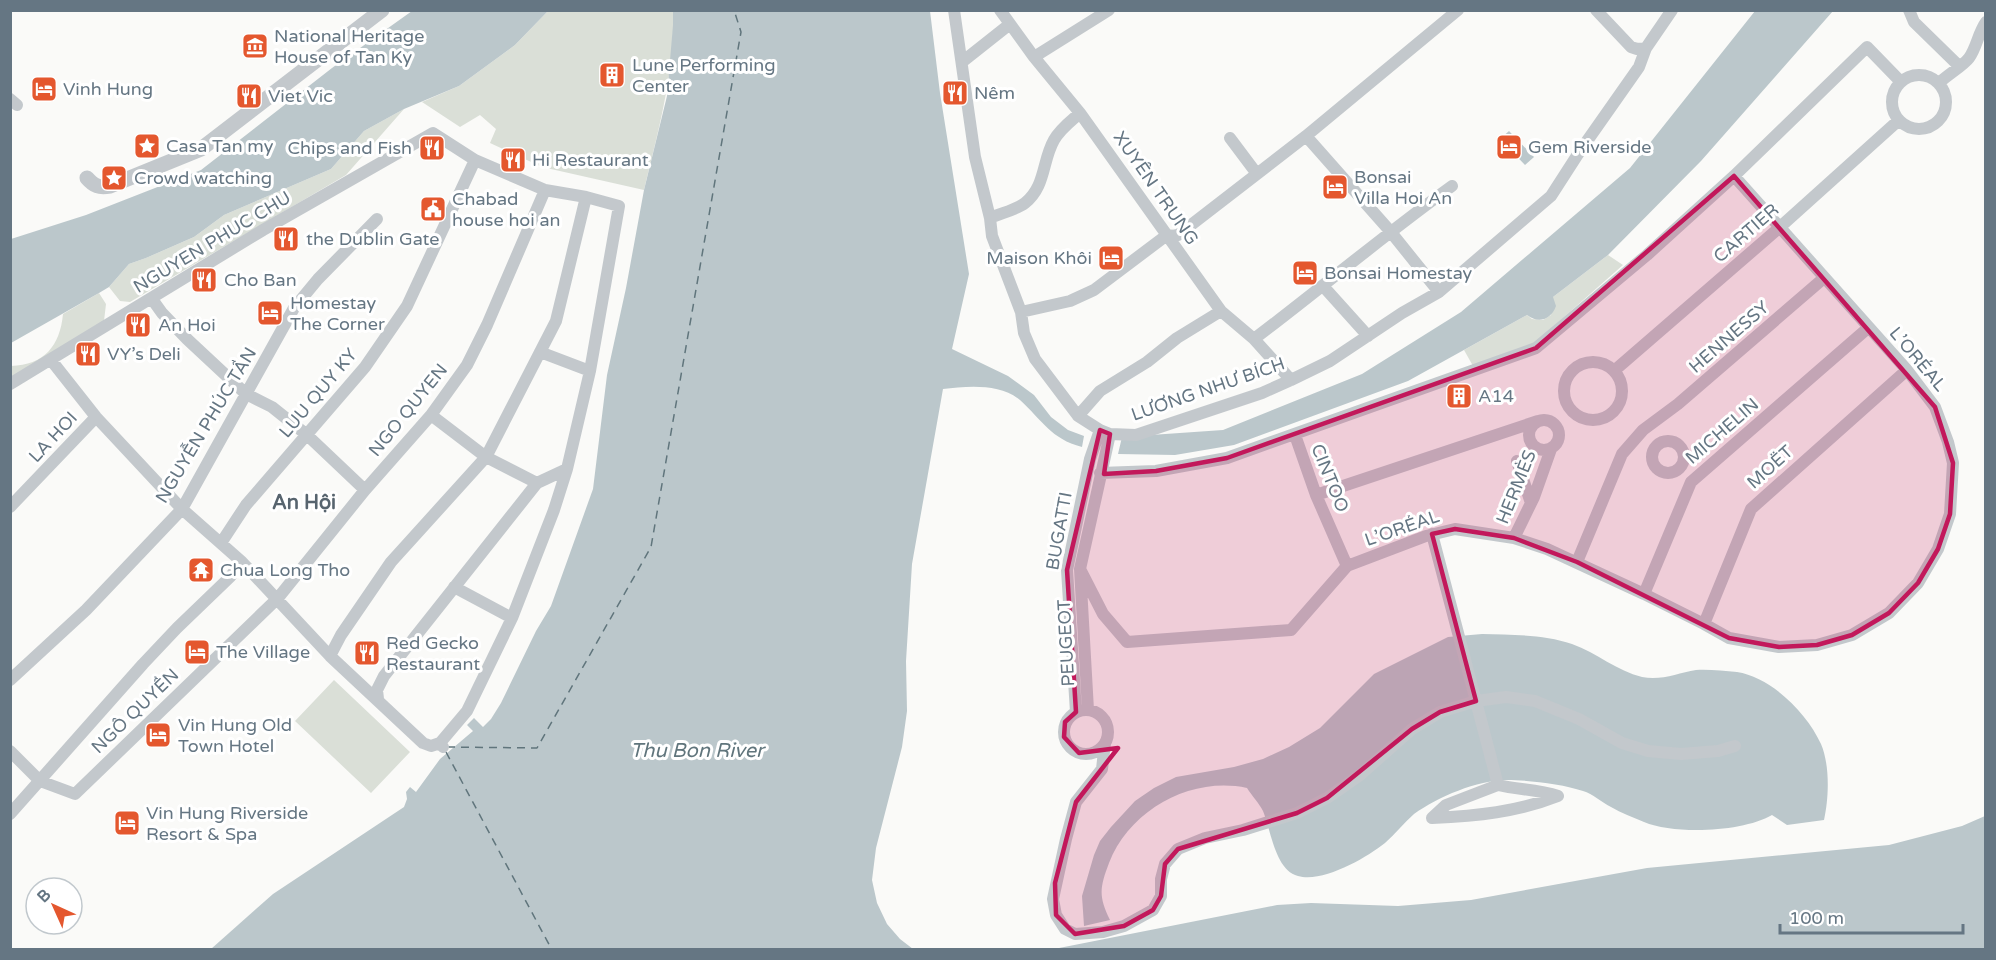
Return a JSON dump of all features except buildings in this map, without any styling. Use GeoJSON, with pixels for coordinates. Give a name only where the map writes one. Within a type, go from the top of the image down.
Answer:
{"type":"FeatureCollection","features":[{"type":"Feature","properties":{"kind":"street"},"geometry":{"type":"LineString","coordinates":[[87,178],[93,185],[101,188],[110,186],[201,149],[382,10]]}},
{"type":"Feature","properties":{"kind":"street"},"geometry":{"type":"LineString","coordinates":[[954,10],[975,158],[993,236],[1021,312],[1024,333],[1035,359],[1078,416],[1105,432]]}},
{"type":"Feature","properties":{"kind":"street","name":"XUYÊN TRUNG"},"geometry":{"type":"LineString","coordinates":[[999,10],[1080,113],[1221,311],[1254,339],[1291,380]]}},
{"type":"Feature","properties":{"kind":"street"},"geometry":{"type":"LineString","coordinates":[[1034,57],[1109,10]]}},
{"type":"Feature","properties":{"kind":"street"},"geometry":{"type":"LineString","coordinates":[[1596,10],[1631,47],[1646,48]]}},
{"type":"Feature","properties":{"kind":"street","name":"LƯƠNG NHƯ BÍCH"},"geometry":{"type":"LineString","coordinates":[[1105,432],[1136,435],[1262,393],[1330,361],[1402,313],[1439,292],[1551,196],[1640,67],[1646,48],[1672,10]]}},
{"type":"Feature","properties":{"kind":"street"},"geometry":{"type":"LineString","coordinates":[[1909,10],[1914,22],[1959,66]]}},
{"type":"Feature","properties":{"kind":"street"},"geometry":{"type":"LineString","coordinates":[[1021,312],[1070,301],[1094,290],[1167,234],[1178,235],[1306,136],[1454,12]]}},
{"type":"Feature","properties":{"kind":"street"},"geometry":{"type":"LineString","coordinates":[[1939,83],[1968,60],[1986,22]]}},
{"type":"Feature","properties":{"kind":"street"},"geometry":{"type":"LineString","coordinates":[[962,62],[1010,24]]}},
{"type":"Feature","properties":{"kind":"street"},"geometry":{"type":"LineString","coordinates":[[1100,473],[1156,471],[1227,458],[1536,348],[1647,255],[1734,177],[1867,47],[1900,82]]}},
{"type":"Feature","properties":{"kind":"street"},"geometry":{"type":"LineString","coordinates":[[1926,75],[1939,83],[1945,94],[1946,103],[1940,119],[1933,125],[1917,129],[1908,127],[1899,120],[1892,107],[1892,98],[1900,82],[1908,77],[1926,75]]}},
{"type":"Feature","properties":{"kind":"street"},"geometry":{"type":"LineString","coordinates":[[990,218],[1023,205],[1036,191],[1041,183],[1053,141],[1080,113]]}},
{"type":"Feature","properties":{"kind":"street","name":"CARTIER"},"geometry":{"type":"LineString","coordinates":[[1615,370],[1899,120]]}},
{"type":"Feature","properties":{"kind":"street","name":"NGUYEN PHUC CHU"},"geometry":{"type":"LineString","coordinates":[[10,384],[263,231],[433,133],[475,160]]}},
{"type":"Feature","properties":{"kind":"street"},"geometry":{"type":"LineString","coordinates":[[1306,136],[1390,231],[1439,292]]}},
{"type":"Feature","properties":{"kind":"street"},"geometry":{"type":"LineString","coordinates":[[1230,138],[1257,174]]}},
{"type":"Feature","properties":{"kind":"street"},"geometry":{"type":"LineString","coordinates":[[51,360],[96,417],[182,509],[242,562],[330,656],[423,743],[431,746],[441,745],[467,711],[512,618],[554,510],[567,469],[590,371],[619,206],[586,197],[544,190],[475,160]]}},
{"type":"Feature","properties":{"kind":"street","name":"LUU QUY KY"},"geometry":{"type":"LineString","coordinates":[[221,543],[246,505],[365,367],[407,306],[475,160]]}},
{"type":"Feature","properties":{"kind":"street","name":"L’ORÉAL"},"geometry":{"type":"LineString","coordinates":[[1080,569],[1103,615],[1127,642],[1290,630],[1347,566],[1432,534],[1455,529],[1514,538],[1547,549],[1644,594],[1729,638],[1779,647],[1816,645],[1852,636],[1889,613],[1918,583],[1938,549],[1950,514],[1953,463],[1948,442],[1935,407],[1907,370],[1734,177]]}},
{"type":"Feature","properties":{"kind":"street"},"geometry":{"type":"LineString","coordinates":[[1254,339],[1390,231],[1452,186]]}},
{"type":"Feature","properties":{"kind":"street","name":"NGO QUYEN"},"geometry":{"type":"LineString","coordinates":[[278,598],[365,490],[431,415],[467,365],[487,325],[544,190]]}},
{"type":"Feature","properties":{"kind":"street"},"geometry":{"type":"LineString","coordinates":[[330,656],[341,635],[391,562],[486,457],[556,321],[586,197]]}},
{"type":"Feature","properties":{"kind":"street","name":"NGUYỄN PHÚC TẦN"},"geometry":{"type":"LineString","coordinates":[[10,680],[86,610],[182,509],[294,308],[318,279],[377,219]]}},
{"type":"Feature","properties":{"kind":"street","name":"HENNESSY"},"geometry":{"type":"LineString","coordinates":[[1577,562],[1622,454],[1655,420],[1678,404],[1824,278]]}},
{"type":"Feature","properties":{"kind":"street"},"geometry":{"type":"LineString","coordinates":[[1323,286],[1368,336]]}},
{"type":"Feature","properties":{"kind":"street"},"geometry":{"type":"LineString","coordinates":[[152,299],[187,339],[246,394],[272,407],[307,435],[365,490]]}},
{"type":"Feature","properties":{"kind":"street"},"geometry":{"type":"LineString","coordinates":[[1078,416],[1100,391],[1221,311]]}},
{"type":"Feature","properties":{"kind":"street","name":"MICHELIN"},"geometry":{"type":"LineString","coordinates":[[1644,594],[1690,482],[1868,328]]}},
{"type":"Feature","properties":{"kind":"street"},"geometry":{"type":"LineString","coordinates":[[540,352],[590,371]]}},
{"type":"Feature","properties":{"kind":"street"},"geometry":{"type":"LineString","coordinates":[[1599,362],[1608,365],[1615,370],[1623,387],[1620,404],[1607,417],[1590,420],[1581,418],[1570,410],[1566,402],[1564,384],[1568,376],[1581,364],[1599,362]]}},
{"type":"Feature","properties":{"kind":"street","name":"MOËT"},"geometry":{"type":"LineString","coordinates":[[1704,624],[1750,509],[1907,370]]}},
{"type":"Feature","properties":{"kind":"street"},"geometry":{"type":"LineString","coordinates":[[1538,421],[1533,423],[1528,433],[1530,443],[1538,450],[1551,449],[1558,442],[1557,427],[1566,402]]}},
{"type":"Feature","properties":{"kind":"street"},"geometry":{"type":"LineString","coordinates":[[431,415],[486,457],[537,483]]}},
{"type":"Feature","properties":{"kind":"street","name":"LA HOI"},"geometry":{"type":"LineString","coordinates":[[10,507],[96,417]]}},
{"type":"Feature","properties":{"kind":"street"},"geometry":{"type":"LineString","coordinates":[[1316,495],[1538,421],[1548,420],[1557,427]]}},
{"type":"Feature","properties":{"kind":"street","name":"PEUGEOT"},"geometry":{"type":"LineString","coordinates":[[1082,711],[1080,569],[1100,473],[1105,462],[1105,432]]}},
{"type":"Feature","properties":{"kind":"street","name":"BUGATTI"},"geometry":{"type":"LineString","coordinates":[[1082,711],[1068,570],[1090,459],[1105,432]]}},
{"type":"Feature","properties":{"kind":"street","name":"CINTOO"},"geometry":{"type":"LineString","coordinates":[[1294,435],[1316,495],[1347,566]]}},
{"type":"Feature","properties":{"kind":"street","name":"HERMÈS"},"geometry":{"type":"LineString","coordinates":[[1514,538],[1531,502],[1551,449]]}},
{"type":"Feature","properties":{"kind":"street"},"geometry":{"type":"LineString","coordinates":[[1516,461],[1531,502]]}},
{"type":"Feature","properties":{"kind":"street"},"geometry":{"type":"LineString","coordinates":[[378,699],[377,690],[384,676],[537,483],[567,469]]}},
{"type":"Feature","properties":{"kind":"street"},"geometry":{"type":"LineString","coordinates":[[1432,534],[1498,785]]}},
{"type":"Feature","properties":{"kind":"street"},"geometry":{"type":"LineString","coordinates":[[10,814],[143,664],[230,577],[242,562]]}},
{"type":"Feature","properties":{"kind":"street"},"geometry":{"type":"LineString","coordinates":[[454,587],[512,618]]}},
{"type":"Feature","properties":{"kind":"street","name":"NGÔ QUYỀN"},"geometry":{"type":"LineString","coordinates":[[40,781],[75,794],[278,598]]}},
{"type":"Feature","properties":{"kind":"street"},"geometry":{"type":"LineString","coordinates":[[1105,743],[1102,769],[1076,802],[1053,900],[1056,915],[1065,929],[1075,934],[1103,932],[1124,926],[1153,910],[1161,896],[1161,879],[1165,864],[1178,849],[1205,838],[1243,830],[1297,813],[1327,798],[1360,775],[1412,729],[1440,712],[1476,701],[1506,697],[1535,701],[1579,719],[1622,743],[1648,751],[1681,754],[1718,751],[1734,746]]}},
{"type":"Feature","properties":{"kind":"street"},"geometry":{"type":"LineString","coordinates":[[1082,711],[1095,711],[1106,722],[1108,736],[1100,749],[1086,754],[1072,749],[1064,737],[1065,722],[1082,711]]}},
{"type":"Feature","properties":{"kind":"street"},"geometry":{"type":"LineString","coordinates":[[10,751],[40,781]]}},
{"type":"Feature","properties":{"kind":"street"},"geometry":{"type":"LineString","coordinates":[[1498,785],[1543,791],[1558,796],[1536,805],[1503,812],[1432,818],[1446,805],[1498,785]]}},
{"type":"Feature","properties":{"kind":"highlighted area"},"geometry":{"type":"Polygon","coordinates":[[[1734,176],[1935,407],[1953,463],[1950,514],[1938,549],[1918,583],[1889,613],[1852,635],[1817,645],[1779,647],[1729,638],[1577,562],[1514,538],[1455,529],[1432,534],[1476,701],[1440,712],[1412,729],[1327,798],[1297,813],[1178,849],[1165,864],[1161,896],[1153,910],[1124,926],[1075,934],[1056,915],[1055,883],[1076,802],[1118,748],[1079,753],[1064,737],[1065,722],[1076,712],[1067,570],[1100,430],[1110,434],[1104,474],[1156,471],[1227,458],[1536,348],[1734,176]]]}},
{"type":"Feature","properties":{"kind":"shaded area"},"geometry":{"type":"Polygon","coordinates":[[[548,11],[673,11],[668,79],[644,190],[542,167],[490,143],[496,129],[480,115],[460,127],[422,102],[459,86],[515,45],[548,11]]]}},
{"type":"Feature","properties":{"kind":"shaded area"},"geometry":{"type":"Polygon","coordinates":[[[404,109],[346,175],[130,302],[120,301],[109,287],[129,264],[194,237],[224,215],[331,169],[364,131],[404,109]]]}},
{"type":"Feature","properties":{"kind":"shaded area"},"geometry":{"type":"Polygon","coordinates":[[[1608,255],[1623,265],[1531,346],[1473,366],[1464,350],[1527,315],[1532,319],[1543,320],[1551,315],[1553,297],[1608,255]]]}},
{"type":"Feature","properties":{"kind":"shaded area"},"geometry":{"type":"Polygon","coordinates":[[[99,293],[106,304],[104,321],[11,378],[11,366],[33,362],[48,352],[58,335],[63,314],[99,293]]]}},
{"type":"Feature","properties":{"kind":"shaded area"},"geometry":{"type":"Polygon","coordinates":[[[334,680],[410,752],[371,793],[295,721],[334,680]]]}},
{"type":"Feature","properties":{"kind":"water"},"geometry":{"type":"Polygon","coordinates":[[[412,11],[548,11],[515,45],[459,86],[404,109],[364,131],[331,169],[224,215],[194,237],[129,264],[109,287],[11,343],[11,239],[86,215],[201,170],[332,68],[412,11]]]}},
{"type":"Feature","properties":{"kind":"water","name":"Thu Bon River"},"geometry":{"type":"Polygon","coordinates":[[[673,11],[930,11],[940,93],[969,274],[952,349],[1008,376],[1034,395],[1051,417],[1068,430],[1084,436],[1082,447],[1062,439],[1020,400],[1003,391],[983,387],[943,389],[912,564],[906,661],[907,711],[902,747],[876,848],[872,880],[877,903],[887,924],[900,939],[913,949],[211,949],[273,894],[404,807],[407,799],[406,792],[410,787],[416,792],[440,759],[473,731],[467,725],[474,718],[483,727],[491,719],[551,606],[593,489],[607,375],[644,190],[667,96],[673,11]]]}},
{"type":"Feature","properties":{"kind":"water"},"geometry":{"type":"Polygon","coordinates":[[[1755,11],[1833,11],[1701,161],[1608,255],[1553,297],[1556,306],[1551,315],[1540,320],[1527,315],[1408,381],[1234,445],[1175,455],[1118,454],[1122,437],[1223,430],[1362,374],[1461,312],[1630,168],[1755,11]]]}},
{"type":"Feature","properties":{"kind":"water"},"geometry":{"type":"Polygon","coordinates":[[[1509,131],[1534,157],[1525,165],[1500,139],[1509,131]]]}},
{"type":"Feature","properties":{"kind":"water"},"geometry":{"type":"Polygon","coordinates":[[[1482,634],[1550,638],[1572,644],[1624,671],[1642,677],[1663,677],[1706,670],[1737,672],[1762,681],[1775,689],[1797,709],[1807,720],[1821,744],[1828,782],[1824,820],[1787,825],[1772,815],[1759,821],[1727,828],[1673,829],[1644,822],[1615,809],[1587,792],[1556,784],[1515,780],[1495,781],[1471,786],[1434,802],[1414,814],[1385,843],[1367,855],[1332,873],[1308,877],[1298,876],[1284,866],[1275,848],[1263,811],[1247,788],[1205,787],[1185,792],[1165,801],[1147,812],[1132,827],[1119,844],[1104,879],[1102,898],[1110,920],[1084,926],[1082,896],[1094,855],[1100,841],[1135,801],[1176,777],[1234,767],[1263,759],[1289,747],[1320,728],[1374,674],[1448,637],[1482,634]]]}},
{"type":"Feature","properties":{"kind":"water"},"geometry":{"type":"Polygon","coordinates":[[[1985,816],[1985,949],[1054,949],[1277,905],[1311,903],[1398,906],[1471,900],[1647,868],[1889,845],[1962,826],[1985,816]]]}},
{"type":"Feature","properties":{"kind":"ferry route"},"geometry":{"type":"LineString","coordinates":[[447,747],[537,748],[651,547],[741,32],[734,10]]}},
{"type":"Feature","properties":{"kind":"ferry route"},"geometry":{"type":"LineString","coordinates":[[446,752],[552,950]]}},
{"type":"Feature","properties":{"kind":"place","name":"National Heritage House of Tan Ky"},"geometry":{"type":"Point","coordinates":[255,46]}},
{"type":"Feature","properties":{"kind":"place","name":"Lune Performing Center"},"geometry":{"type":"Point","coordinates":[612,75]}},
{"type":"Feature","properties":{"kind":"place","name":"Vinh Hung"},"geometry":{"type":"Point","coordinates":[44,89]}},
{"type":"Feature","properties":{"kind":"place","name":"Nêm"},"geometry":{"type":"Point","coordinates":[955,93]}},
{"type":"Feature","properties":{"kind":"place","name":"Viet Vic"},"geometry":{"type":"Point","coordinates":[249,96]}},
{"type":"Feature","properties":{"kind":"place","name":"Casa Tan my"},"geometry":{"type":"Point","coordinates":[147,146]}},
{"type":"Feature","properties":{"kind":"place","name":"Gem Riverside"},"geometry":{"type":"Point","coordinates":[1509,147]}},
{"type":"Feature","properties":{"kind":"place","name":"Chips and Fish"},"geometry":{"type":"Point","coordinates":[432,148]}},
{"type":"Feature","properties":{"kind":"place","name":"Hi Restaurant"},"geometry":{"type":"Point","coordinates":[513,160]}},
{"type":"Feature","properties":{"kind":"place","name":"Crowd watching"},"geometry":{"type":"Point","coordinates":[114,178]}},
{"type":"Feature","properties":{"kind":"place","name":"Bonsai Villa Hoi An"},"geometry":{"type":"Point","coordinates":[1335,187]}},
{"type":"Feature","properties":{"kind":"place","name":"Chabad house hoi an"},"geometry":{"type":"Point","coordinates":[433,209]}},
{"type":"Feature","properties":{"kind":"place","name":"the Dublin Gate"},"geometry":{"type":"Point","coordinates":[286,239]}},
{"type":"Feature","properties":{"kind":"place","name":"Maison Khôi"},"geometry":{"type":"Point","coordinates":[1111,258]}},
{"type":"Feature","properties":{"kind":"place","name":"Bonsai Homestay"},"geometry":{"type":"Point","coordinates":[1305,273]}},
{"type":"Feature","properties":{"kind":"place","name":"Cho Ban"},"geometry":{"type":"Point","coordinates":[204,280]}},
{"type":"Feature","properties":{"kind":"place","name":"Homestay The Corner"},"geometry":{"type":"Point","coordinates":[270,313]}},
{"type":"Feature","properties":{"kind":"place","name":"An Hoi"},"geometry":{"type":"Point","coordinates":[138,325]}},
{"type":"Feature","properties":{"kind":"place","name":"VY’s Deli"},"geometry":{"type":"Point","coordinates":[88,354]}},
{"type":"Feature","properties":{"kind":"place","name":"A14"},"geometry":{"type":"Point","coordinates":[1459,396]}},
{"type":"Feature","properties":{"kind":"place","name":"Chua Long Tho"},"geometry":{"type":"Point","coordinates":[201,570]}},
{"type":"Feature","properties":{"kind":"place","name":"The Village"},"geometry":{"type":"Point","coordinates":[197,652]}},
{"type":"Feature","properties":{"kind":"place","name":"Red Gecko Restaurant"},"geometry":{"type":"Point","coordinates":[367,653]}},
{"type":"Feature","properties":{"kind":"place","name":"Vin Hung Old Town Hotel"},"geometry":{"type":"Point","coordinates":[158,735]}},
{"type":"Feature","properties":{"kind":"place","name":"Vin Hung Riverside Resort & Spa"},"geometry":{"type":"Point","coordinates":[127,823]}},
{"type":"Feature","properties":{"kind":"district","name":"An Hội"},"geometry":{"type":"Point","coordinates":[304,502]}}]}
